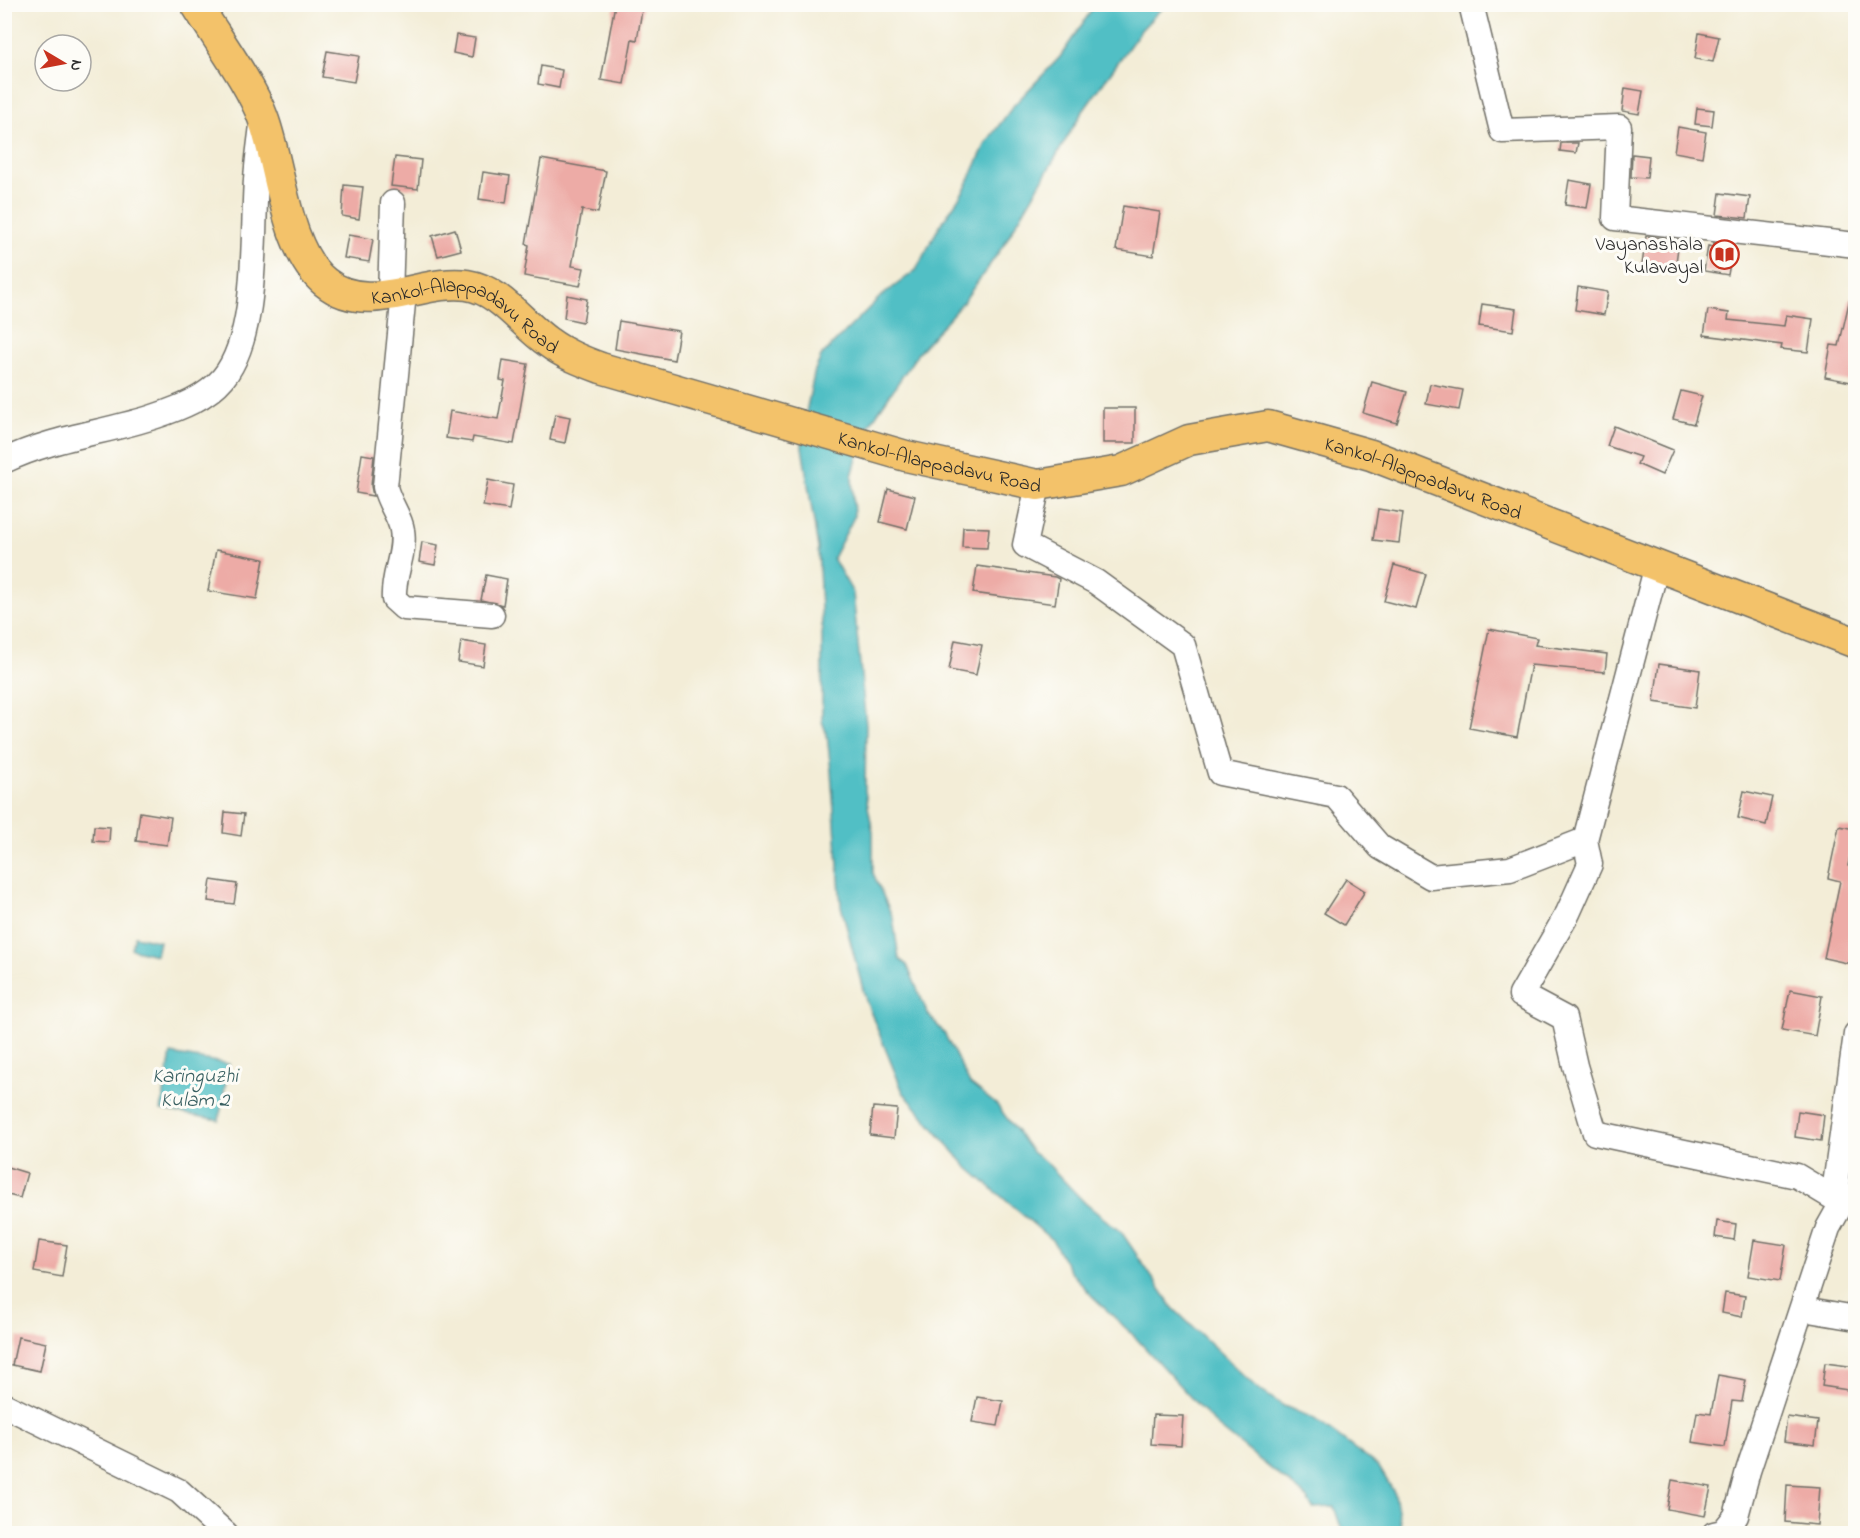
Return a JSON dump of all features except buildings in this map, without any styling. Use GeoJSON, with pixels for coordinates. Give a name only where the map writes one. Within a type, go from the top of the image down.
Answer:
{"type":"FeatureCollection","features":[{"type":"Feature","properties":{"kind":"main road","name":"Kankol-Alappadavu Road"},"geometry":{"type":"LineString","coordinates":[[196,4],[263,117],[296,242],[324,282],[341,292],[397,295],[447,283],[470,285],[510,308],[547,341],[569,355],[601,368],[906,456],[1038,485],[1121,471],[1189,440],[1268,426],[1371,455],[1856,643]]}},
{"type":"Feature","properties":{"kind":"street"},"geometry":{"type":"LineString","coordinates":[[1471,4],[1503,131],[1619,127],[1615,218],[1856,245]]}},
{"type":"Feature","properties":{"kind":"street"},"geometry":{"type":"LineString","coordinates":[[4,460],[34,446],[75,435],[105,431],[190,404],[222,379],[239,351],[248,314],[256,179],[263,117]]}},
{"type":"Feature","properties":{"kind":"street"},"geometry":{"type":"LineString","coordinates":[[393,203],[397,295],[385,487],[389,504],[399,517],[403,531],[399,567],[393,586],[394,599],[404,608],[492,615]]}},
{"type":"Feature","properties":{"kind":"street"},"geometry":{"type":"LineString","coordinates":[[1038,485],[1025,545],[1096,582],[1183,645],[1220,772],[1336,796],[1380,847],[1431,877],[1509,869],[1585,840]]}},
{"type":"Feature","properties":{"kind":"street"},"geometry":{"type":"LineString","coordinates":[[1657,565],[1585,840],[1590,864],[1568,913],[1521,995],[1564,1018],[1575,1066],[1595,1132],[1797,1176],[1849,1198]]}},
{"type":"Feature","properties":{"kind":"street"},"geometry":{"type":"LineString","coordinates":[[1849,1198],[1836,1178],[1856,1034]]}},
{"type":"Feature","properties":{"kind":"street"},"geometry":{"type":"LineString","coordinates":[[1714,1533],[1723,1533],[1736,1516],[1748,1471],[1828,1228],[1849,1198]]}},
{"type":"Feature","properties":{"kind":"street"},"geometry":{"type":"LineString","coordinates":[[1803,1308],[1856,1318]]}},
{"type":"Feature","properties":{"kind":"street"},"geometry":{"type":"LineString","coordinates":[[4,1405],[179,1491],[226,1533]]}},
{"type":"Feature","properties":{"kind":"water"},"geometry":{"type":"Polygon","coordinates":[[[1095,5],[1165,5],[1141,30],[1081,114],[1003,246],[964,301],[918,353],[864,433],[852,476],[854,517],[833,558],[853,593],[866,725],[865,791],[873,832],[873,873],[893,918],[899,959],[907,965],[928,1014],[944,1033],[970,1084],[997,1105],[1032,1152],[1047,1163],[1085,1203],[1122,1233],[1173,1308],[1257,1388],[1284,1406],[1313,1418],[1379,1467],[1395,1494],[1402,1533],[1343,1533],[1334,1507],[1313,1508],[1305,1496],[1216,1425],[1134,1336],[1092,1296],[1070,1271],[1053,1241],[966,1166],[903,1092],[866,1001],[841,906],[831,771],[827,735],[822,721],[822,628],[818,548],[802,447],[802,431],[815,370],[822,355],[879,298],[916,270],[939,227],[965,189],[986,143],[1014,105],[1060,57],[1095,5]]]}},
{"type":"Feature","properties":{"kind":"water"},"geometry":{"type":"Polygon","coordinates":[[[135,936],[159,941],[156,955],[131,949],[135,936]]]}},
{"type":"Feature","properties":{"kind":"water","name":"Karinguzhi Kulam 2"},"geometry":{"type":"Polygon","coordinates":[[[171,1054],[229,1064],[219,1120],[161,1110],[171,1054]]]}},
{"type":"Feature","properties":{"kind":"place","name":"Vayanashala Kulavayal"},"geometry":{"type":"Point","coordinates":[1724,254]}}]}
